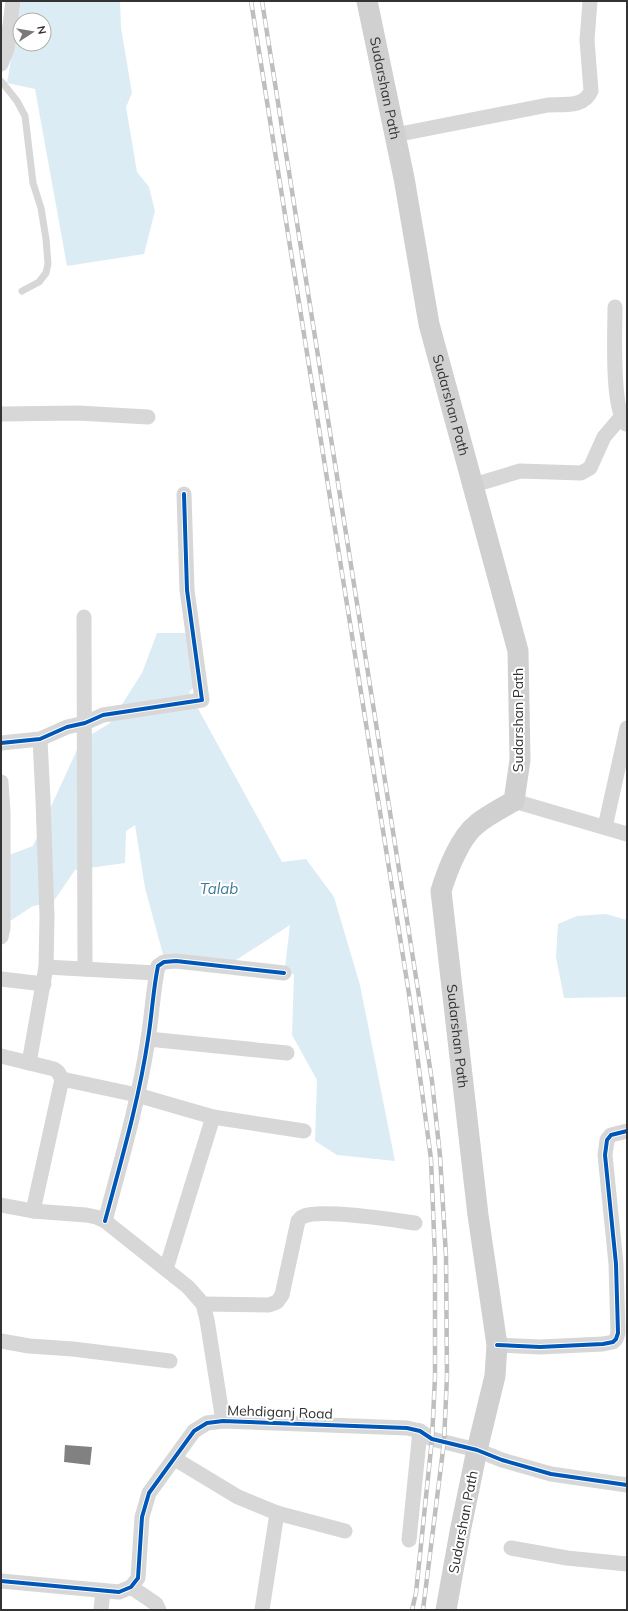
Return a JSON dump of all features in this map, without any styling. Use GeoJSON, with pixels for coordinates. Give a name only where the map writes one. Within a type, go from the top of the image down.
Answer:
{"type":"FeatureCollection","features":[{"type":"Feature","properties":{"kind":"main road","name":"Sudarshan Path"},"geometry":{"type":"LineString","coordinates":[[367,1],[396,135],[429,324],[518,651],[520,760],[514,801],[476,824],[464,840],[448,868],[441,892],[478,1215],[497,1344],[495,1376],[477,1450],[446,1610]]}},
{"type":"Feature","properties":{"kind":"street"},"geometry":{"type":"LineString","coordinates":[[1,64],[7,49],[13,1]]}},
{"type":"Feature","properties":{"kind":"street"},"geometry":{"type":"LineString","coordinates":[[396,135],[548,105],[573,104],[584,101],[588,97],[590,91],[587,40],[590,1]]}},
{"type":"Feature","properties":{"kind":"street"},"geometry":{"type":"LineString","coordinates":[[474,485],[520,471],[581,473],[590,468],[604,437],[624,421],[618,400],[614,369],[615,308]]}},
{"type":"Feature","properties":{"kind":"street"},"geometry":{"type":"LineString","coordinates":[[1,414],[148,416]]}},
{"type":"Feature","properties":{"kind":"street"},"geometry":{"type":"LineString","coordinates":[[1,743],[40,739],[67,727],[85,723],[103,715],[202,700],[187,590],[184,494]]}},
{"type":"Feature","properties":{"kind":"street"},"geometry":{"type":"LineString","coordinates":[[84,617],[85,970]]}},
{"type":"Feature","properties":{"kind":"street"},"geometry":{"type":"LineString","coordinates":[[605,827],[627,728]]}},
{"type":"Feature","properties":{"kind":"street"},"geometry":{"type":"LineString","coordinates":[[29,1063],[46,967],[47,917],[44,800],[40,739]]}},
{"type":"Feature","properties":{"kind":"street"},"geometry":{"type":"LineString","coordinates":[[1,782],[3,812],[3,921],[1,937]]}},
{"type":"Feature","properties":{"kind":"street"},"geometry":{"type":"LineString","coordinates":[[514,801],[627,834]]}},
{"type":"Feature","properties":{"kind":"street"},"geometry":{"type":"LineString","coordinates":[[105,1221],[137,1096],[148,1039],[158,966],[164,962],[176,962],[284,973]]}},
{"type":"Feature","properties":{"kind":"street"},"geometry":{"type":"LineString","coordinates":[[46,967],[156,973]]}},
{"type":"Feature","properties":{"kind":"street"},"geometry":{"type":"LineString","coordinates":[[1,979],[44,984]]}},
{"type":"Feature","properties":{"kind":"street"},"geometry":{"type":"LineString","coordinates":[[148,1039],[287,1054]]}},
{"type":"Feature","properties":{"kind":"street"},"geometry":{"type":"LineString","coordinates":[[1,1056],[54,1069],[58,1072],[62,1079],[33,1212]]}},
{"type":"Feature","properties":{"kind":"street"},"geometry":{"type":"LineString","coordinates":[[62,1079],[137,1096],[213,1117],[304,1132]]}},
{"type":"Feature","properties":{"kind":"street"},"geometry":{"type":"LineString","coordinates":[[166,1269],[213,1117]]}},
{"type":"Feature","properties":{"kind":"street"},"geometry":{"type":"LineString","coordinates":[[620,1344],[616,1339],[618,1333],[616,1264],[606,1155],[606,1140],[611,1135],[627,1131]]}},
{"type":"Feature","properties":{"kind":"street"},"geometry":{"type":"LineString","coordinates":[[1,1206],[33,1212],[96,1216],[105,1221],[188,1287],[203,1304],[207,1320],[223,1421]]}},
{"type":"Feature","properties":{"kind":"street"},"geometry":{"type":"LineString","coordinates":[[203,1304],[269,1305],[277,1302],[282,1295],[298,1221],[302,1217],[313,1214],[347,1215],[415,1223]]}},
{"type":"Feature","properties":{"kind":"street"},"geometry":{"type":"LineString","coordinates":[[1,1341],[29,1346],[73,1349],[170,1361]]}},
{"type":"Feature","properties":{"kind":"street"},"geometry":{"type":"LineString","coordinates":[[497,1344],[540,1347],[620,1344]]}},
{"type":"Feature","properties":{"kind":"street","name":"Mehdiganj Road"},"geometry":{"type":"LineString","coordinates":[[131,1587],[138,1578],[142,1517],[149,1493],[194,1431],[207,1423],[223,1421],[397,1427],[420,1432],[432,1439],[477,1450],[502,1460],[551,1474],[627,1485]]}},
{"type":"Feature","properties":{"kind":"street"},"geometry":{"type":"LineString","coordinates":[[409,1540],[420,1432]]}},
{"type":"Feature","properties":{"kind":"street"},"geometry":{"type":"LineString","coordinates":[[175,1459],[238,1497],[277,1513],[345,1531]]}},
{"type":"Feature","properties":{"kind":"street"},"geometry":{"type":"LineString","coordinates":[[262,1610],[277,1513]]}},
{"type":"Feature","properties":{"kind":"street"},"geometry":{"type":"LineString","coordinates":[[511,1548],[567,1558],[627,1564]]}},
{"type":"Feature","properties":{"kind":"street"},"geometry":{"type":"LineString","coordinates":[[1,1581],[119,1592],[131,1587],[156,1604],[159,1610]]}},
{"type":"Feature","properties":{"kind":"street"},"geometry":{"type":"LineString","coordinates":[[101,1610],[103,1591]]}},
{"type":"Feature","properties":{"kind":"lane"},"geometry":{"type":"LineString","coordinates":[[1,81],[17,101],[25,116],[33,183],[41,208],[45,232],[48,264],[46,273],[38,282],[22,291]]}},
{"type":"Feature","properties":{"kind":"water"},"geometry":{"type":"Polygon","coordinates":[[[21,1],[120,1],[121,28],[132,93],[126,107],[137,172],[149,187],[155,211],[144,254],[67,266],[35,89],[7,83],[12,52],[52,52],[52,12],[19,12],[21,1]]]}},
{"type":"Feature","properties":{"kind":"water","name":"Talab"},"geometry":{"type":"Polygon","coordinates":[[[157,633],[193,633],[193,688],[189,692],[282,862],[306,859],[334,897],[360,985],[395,1161],[337,1155],[315,1141],[317,1080],[292,1035],[294,975],[285,967],[290,925],[230,964],[164,958],[145,888],[135,825],[126,831],[125,863],[75,870],[53,902],[33,906],[4,925],[1,858],[33,846],[81,741],[110,723],[142,673],[157,633]]]}},
{"type":"Feature","properties":{"kind":"water"},"geometry":{"type":"Polygon","coordinates":[[[606,914],[627,920],[627,997],[564,998],[556,957],[558,924],[577,916],[606,914]]]}},
{"type":"Feature","properties":{"kind":"building"},"geometry":{"type":"Polygon","coordinates":[[[65,1445],[92,1447],[90,1465],[64,1462],[65,1445]]]}},
{"type":"Feature","properties":{"kind":"railway"},"geometry":{"type":"LineString","coordinates":[[251,1],[409,994],[431,1159],[435,1258],[435,1377],[432,1439],[416,1593],[412,1610]]}},
{"type":"Feature","properties":{"kind":"railway"},"geometry":{"type":"LineString","coordinates":[[262,1],[418,990],[432,1081],[440,1156],[446,1256],[447,1376],[444,1442],[423,1610]]}},
{"type":"Feature","properties":{"kind":"cycle path"},"geometry":{"type":"LineString","coordinates":[[1,743],[40,739],[67,727],[85,723],[103,715],[202,700],[187,590],[184,494]]}},
{"type":"Feature","properties":{"kind":"cycle path"},"geometry":{"type":"LineString","coordinates":[[105,1221],[140,1085],[158,966],[164,962],[176,961],[284,973]]}},
{"type":"Feature","properties":{"kind":"cycle path"},"geometry":{"type":"LineString","coordinates":[[497,1345],[540,1347],[603,1344],[613,1342],[616,1339],[618,1333],[616,1264],[605,1155],[607,1140],[611,1135],[627,1131]]}},
{"type":"Feature","properties":{"kind":"cycle path"},"geometry":{"type":"LineString","coordinates":[[1,1581],[119,1592],[131,1587],[138,1578],[142,1517],[149,1493],[194,1431],[207,1423],[223,1421],[407,1428],[420,1431],[432,1439],[477,1450],[502,1460],[551,1474],[627,1485]]}}]}
